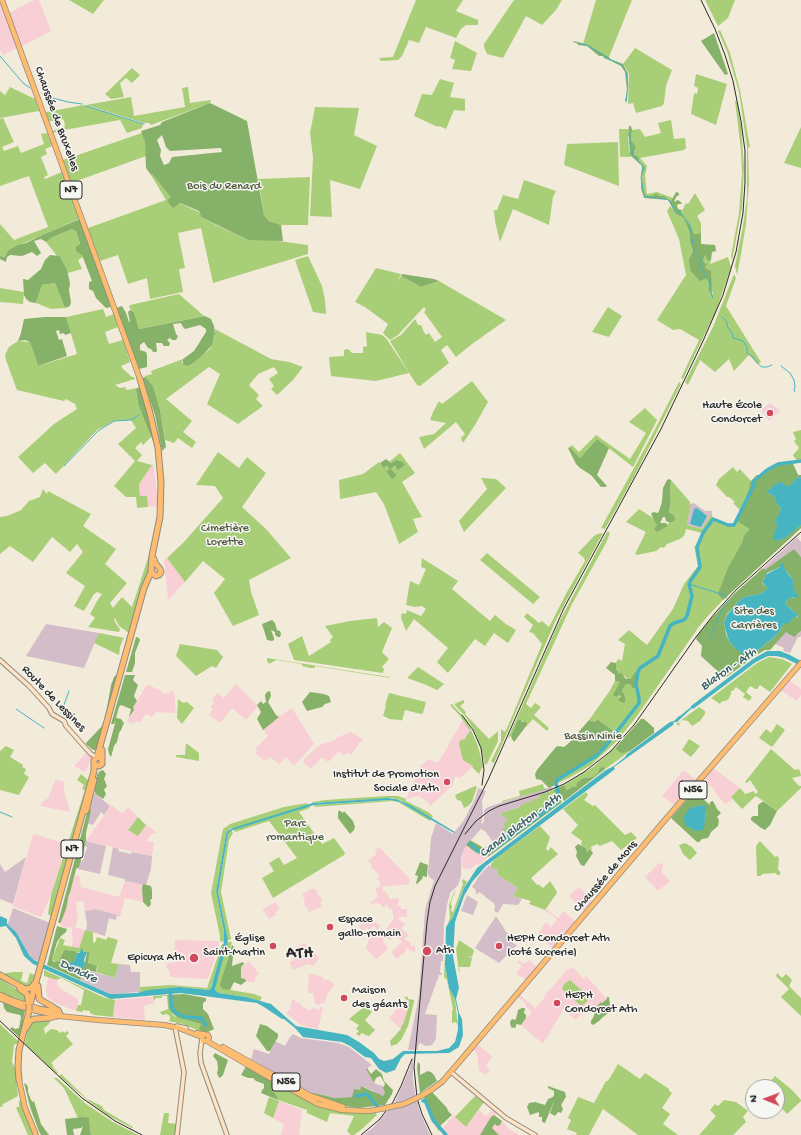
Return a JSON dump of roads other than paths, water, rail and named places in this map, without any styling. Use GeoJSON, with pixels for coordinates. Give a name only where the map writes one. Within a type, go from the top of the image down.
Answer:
{"type":"FeatureCollection","features":[{"type":"Feature","properties":{"kind":"highway","name":"Chaussée de Bruxelles"},"geometry":{"type":"LineString","coordinates":[[97,761],[101,752],[147,586],[154,571],[154,560],[160,533],[163,482],[162,460],[155,421],[140,380]]}},
{"type":"Feature","properties":{"kind":"highway","name":"N7"},"geometry":{"type":"LineString","coordinates":[[19,1080],[29,1011],[97,761]]}},
{"type":"Feature","properties":{"kind":"highway"},"geometry":{"type":"LineString","coordinates":[[0,976],[22,988],[27,989],[38,982]]}},
{"type":"Feature","properties":{"kind":"highway"},"geometry":{"type":"LineString","coordinates":[[0,976],[25,992],[31,1004]]}},
{"type":"Feature","properties":{"kind":"highway"},"geometry":{"type":"LineString","coordinates":[[26,1029],[30,1021],[34,1019],[50,1018],[57,1013],[53,1007],[39,999],[37,992],[38,982]]}},
{"type":"Feature","properties":{"kind":"highway","name":"N56"},"geometry":{"type":"LineString","coordinates":[[0,996],[19,1003],[57,1013]]}},
{"type":"Feature","properties":{"kind":"highway"},"geometry":{"type":"LineString","coordinates":[[19,1080],[19,1054],[29,1011]]}},
{"type":"Feature","properties":{"kind":"main road","name":"Chaussée de Bruxelles"},"geometry":{"type":"LineString","coordinates":[[2,0],[140,380]]}},
{"type":"Feature","properties":{"kind":"main road","name":"Route de Lessines"},"geometry":{"type":"LineString","coordinates":[[0,660],[29,686],[49,708],[54,716],[64,721],[66,726],[97,761]]}},
{"type":"Feature","properties":{"kind":"main road","name":"Chaussée de Mons"},"geometry":{"type":"LineString","coordinates":[[451,1072],[660,825],[801,663]]}},
{"type":"Feature","properties":{"kind":"main road","name":"N56"},"geometry":{"type":"LineString","coordinates":[[57,1013],[79,1017],[166,1023],[186,1028],[265,1075],[328,1108],[342,1110],[368,1110],[404,1104],[422,1096],[451,1072]]}},
{"type":"Feature","properties":{"kind":"main road","name":"N56"},"geometry":{"type":"LineString","coordinates":[[57,1013],[177,1029],[205,1039]]}},
{"type":"Feature","properties":{"kind":"main road"},"geometry":{"type":"LineString","coordinates":[[177,1135],[184,1072],[177,1026],[186,1028]]}},
{"type":"Feature","properties":{"kind":"main road"},"geometry":{"type":"LineString","coordinates":[[205,1039],[201,1047],[201,1063],[227,1135]]}},
{"type":"Feature","properties":{"kind":"main road"},"geometry":{"type":"LineString","coordinates":[[451,1072],[510,1121],[535,1135]]}},
{"type":"Feature","properties":{"kind":"main road","name":"N7"},"geometry":{"type":"LineString","coordinates":[[19,1080],[25,1108],[36,1135]]}},
{"type":"Feature","properties":{"kind":"water"},"geometry":{"type":"Polygon","coordinates":[[[801,477],[801,525],[785,538],[776,541],[774,539],[777,526],[775,520],[781,509],[774,496],[766,492],[779,482],[789,486],[797,478],[801,477]]]}},
{"type":"Feature","properties":{"kind":"water"},"geometry":{"type":"Polygon","coordinates":[[[697,508],[707,516],[701,527],[690,524],[694,509],[697,508]]]}},
{"type":"Feature","properties":{"kind":"water"},"geometry":{"type":"Polygon","coordinates":[[[781,563],[783,563],[785,570],[793,580],[793,588],[798,596],[797,598],[792,597],[785,602],[785,604],[798,615],[788,624],[784,623],[779,632],[761,648],[750,654],[744,655],[729,641],[724,623],[727,615],[744,597],[760,594],[768,589],[762,582],[765,575],[780,567],[781,563]]]}},
{"type":"Feature","properties":{"kind":"water"},"geometry":{"type":"Polygon","coordinates":[[[767,651],[780,651],[790,655],[801,661],[801,666],[785,658],[776,656],[768,656],[756,662],[693,709],[692,708],[677,722],[674,722],[673,725],[614,767],[615,769],[606,776],[495,859],[486,866],[472,882],[464,896],[455,922],[453,956],[459,988],[456,999],[462,1019],[463,1035],[459,1047],[449,1053],[405,1054],[401,1058],[395,1070],[386,1073],[379,1069],[371,1058],[365,1057],[342,1042],[303,1037],[284,1019],[257,1003],[181,993],[111,999],[33,964],[24,956],[16,938],[6,926],[0,927],[0,916],[7,919],[7,924],[16,932],[29,955],[34,960],[110,994],[137,993],[148,990],[179,987],[209,990],[211,988],[224,942],[224,931],[216,891],[226,834],[228,831],[233,828],[313,803],[387,798],[396,799],[410,805],[455,832],[454,833],[400,802],[390,800],[314,805],[233,830],[228,834],[218,892],[228,940],[215,989],[219,993],[246,997],[271,1004],[296,1026],[347,1035],[374,1053],[379,1059],[384,1061],[393,1059],[403,1051],[437,1051],[449,1048],[455,1042],[458,1030],[458,1013],[455,999],[449,988],[445,965],[446,927],[453,917],[464,888],[477,868],[606,770],[614,766],[627,754],[670,722],[674,721],[691,706],[753,659],[767,651]]]}},
{"type":"Feature","properties":{"kind":"water"},"geometry":{"type":"Polygon","coordinates":[[[703,805],[706,807],[704,829],[699,831],[694,830],[685,825],[684,817],[688,810],[693,807],[703,805]]]}},
{"type":"Feature","properties":{"kind":"water","name":"Dendre"},"geometry":{"type":"Polygon","coordinates":[[[81,948],[84,952],[87,952],[84,960],[85,964],[78,974],[74,972],[69,964],[74,961],[77,953],[80,953],[81,948]]]}},
{"type":"Feature","properties":{"kind":"waterway"},"geometry":{"type":"LineString","coordinates":[[579,44],[587,45],[622,66],[626,72],[628,84],[626,102]]}},
{"type":"Feature","properties":{"kind":"waterway"},"geometry":{"type":"LineString","coordinates":[[0,56],[23,83],[30,88]]}},
{"type":"Feature","properties":{"kind":"waterway"},"geometry":{"type":"LineString","coordinates":[[49,97],[82,104]]}},
{"type":"Feature","properties":{"kind":"waterway"},"geometry":{"type":"LineString","coordinates":[[86,106],[144,124]]}},
{"type":"Feature","properties":{"kind":"waterway"},"geometry":{"type":"LineString","coordinates":[[630,132],[630,144],[633,155],[643,166],[641,178],[644,195],[647,197],[667,199],[671,203],[674,210],[681,213],[684,217],[690,226],[694,251],[700,258],[700,266],[710,283],[710,291],[713,298]]}},
{"type":"Feature","properties":{"kind":"waterway"},"geometry":{"type":"LineString","coordinates":[[722,317],[727,322],[727,326],[732,333],[733,338],[743,341],[747,347],[747,353],[752,356],[757,363],[762,367],[772,365]]}},
{"type":"Feature","properties":{"kind":"waterway"},"geometry":{"type":"LineString","coordinates":[[781,366],[790,373],[794,380],[795,392]]}},
{"type":"Feature","properties":{"kind":"waterway"},"geometry":{"type":"LineString","coordinates":[[64,466],[98,431],[114,421],[131,420],[139,415]]}},
{"type":"Feature","properties":{"kind":"waterway","name":"Canal Blaton - Ath"},"geometry":{"type":"LineString","coordinates":[[470,844],[480,852],[487,852],[494,849],[556,803],[559,799],[556,784],[557,780],[596,756],[605,747],[639,703],[636,684],[640,668],[658,656],[670,626],[684,620],[687,616],[692,596],[689,584],[700,567],[697,547],[703,533],[713,519],[728,525],[734,525],[754,485],[754,481],[767,470],[778,464],[801,461]]}},
{"type":"Feature","properties":{"kind":"waterway"},"geometry":{"type":"LineString","coordinates":[[689,584],[724,595],[727,598]]}},
{"type":"Feature","properties":{"kind":"waterway"},"geometry":{"type":"LineString","coordinates":[[716,624],[724,605],[729,600]]}},
{"type":"Feature","properties":{"kind":"waterway"},"geometry":{"type":"LineString","coordinates":[[710,638],[715,626]]}},
{"type":"Feature","properties":{"kind":"waterway"},"geometry":{"type":"LineString","coordinates":[[61,713],[69,691]]}},
{"type":"Feature","properties":{"kind":"waterway"},"geometry":{"type":"LineString","coordinates":[[16,709],[44,728]]}},
{"type":"Feature","properties":{"kind":"waterway"},"geometry":{"type":"LineString","coordinates":[[0,812],[12,817]]}},
{"type":"Feature","properties":{"kind":"waterway"},"geometry":{"type":"LineString","coordinates":[[170,991],[172,1008],[176,1013],[185,1017],[201,1018],[206,1025]]}},
{"type":"Feature","properties":{"kind":"waterway"},"geometry":{"type":"LineString","coordinates":[[356,1096],[367,1094],[377,1106]]}},
{"type":"Feature","properties":{"kind":"waterway"},"geometry":{"type":"LineString","coordinates":[[423,1101],[425,1100],[433,1120],[446,1135]]}},
{"type":"Feature","properties":{"kind":"railway"},"geometry":{"type":"LineString","coordinates":[[432,1135],[422,1114],[417,1098],[414,1067],[427,922],[430,902],[435,886],[488,780],[564,608],[661,429],[703,341],[723,295],[736,252],[743,213],[745,182],[745,151],[741,121],[733,81],[725,55],[715,29],[701,0]]}},
{"type":"Feature","properties":{"kind":"railway"},"geometry":{"type":"LineString","coordinates":[[465,834],[476,821],[489,811],[499,806],[545,792],[564,784],[584,772],[611,751],[634,725],[696,637],[715,613],[736,590],[801,532]]}},
{"type":"Feature","properties":{"kind":"railway"},"geometry":{"type":"LineString","coordinates":[[462,715],[473,730],[481,748],[484,770],[482,785]]}},
{"type":"Feature","properties":{"kind":"railway"},"geometry":{"type":"LineString","coordinates":[[0,1021],[82,1098],[115,1121],[142,1135]]}},
{"type":"Feature","properties":{"kind":"railway"},"geometry":{"type":"LineString","coordinates":[[361,1135],[379,1120],[393,1102],[412,1059]]}},
{"type":"Feature","properties":{"kind":"place","name":"Haute École Condorcet"},"geometry":{"type":"Point","coordinates":[770,413]}},
{"type":"Feature","properties":{"kind":"place","name":"Institut de Promotion Sociale d'Ath"},"geometry":{"type":"Point","coordinates":[447,782]}},
{"type":"Feature","properties":{"kind":"place","name":"Espace gallo-romain"},"geometry":{"type":"Point","coordinates":[330,927]}},
{"type":"Feature","properties":{"kind":"place","name":"Église Saint-Martin"},"geometry":{"type":"Point","coordinates":[273,946]}},
{"type":"Feature","properties":{"kind":"place","name":"HEPH Condorcet Ath (coté Sucrerie)"},"geometry":{"type":"Point","coordinates":[499,946]}},
{"type":"Feature","properties":{"kind":"place","name":"Ath"},"geometry":{"type":"Point","coordinates":[427,951]}},
{"type":"Feature","properties":{"kind":"place","name":"Epicura Ath"},"geometry":{"type":"Point","coordinates":[194,958]}},
{"type":"Feature","properties":{"kind":"place","name":"Maison des géants"},"geometry":{"type":"Point","coordinates":[344,998]}},
{"type":"Feature","properties":{"kind":"place","name":"HEPH Condorcet Ath"},"geometry":{"type":"Point","coordinates":[557,1003]}},
{"type":"Feature","properties":{"kind":"district","name":"ATH"},"geometry":{"type":"Point","coordinates":[300,955]}},
{"type":"Feature","properties":{"kind":"park label","name":"Bois du Renard"},"geometry":{"type":"Point","coordinates":[224,187]}},
{"type":"Feature","properties":{"kind":"park label","name":"Cimetière Lorette"},"geometry":{"type":"Point","coordinates":[225,536]}},
{"type":"Feature","properties":{"kind":"park label","name":"Site des Carrières"},"geometry":{"type":"Point","coordinates":[754,619]}},
{"type":"Feature","properties":{"kind":"park label","name":"Bassin Ninie"},"geometry":{"type":"Point","coordinates":[593,737]}},
{"type":"Feature","properties":{"kind":"park label","name":"Parc romantique"},"geometry":{"type":"Point","coordinates":[295,831]}},
{"type":"Feature","properties":{"kind":"water label","name":"Blaton - Ath"},"geometry":{"type":"Point","coordinates":[729,670]}}]}
